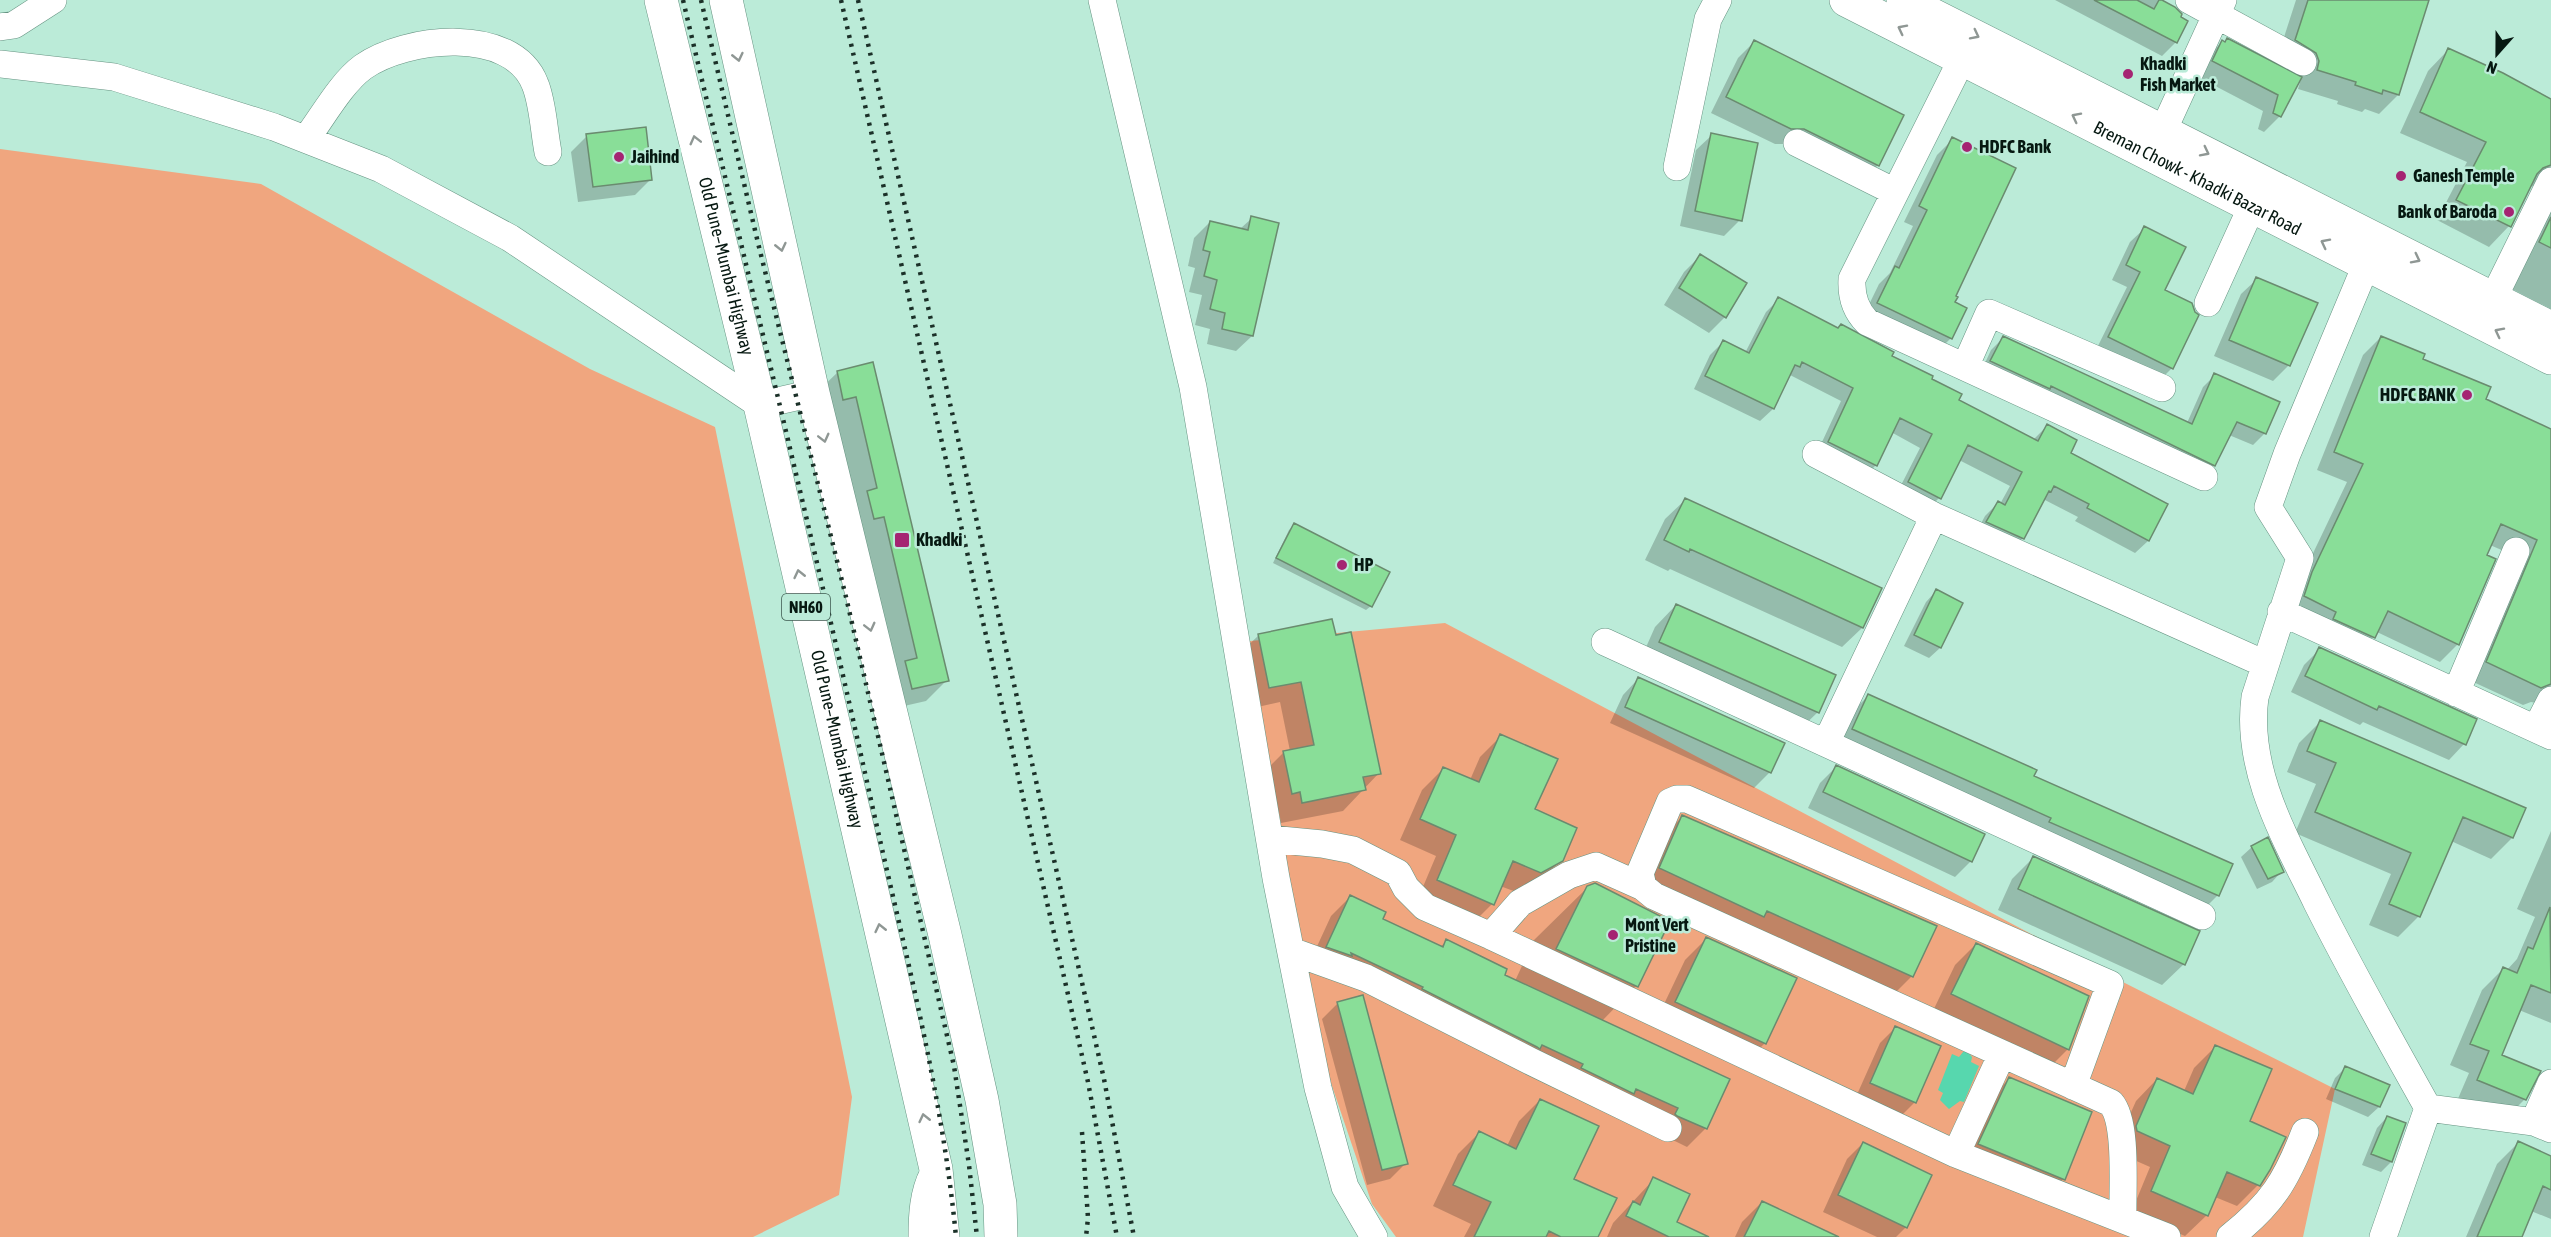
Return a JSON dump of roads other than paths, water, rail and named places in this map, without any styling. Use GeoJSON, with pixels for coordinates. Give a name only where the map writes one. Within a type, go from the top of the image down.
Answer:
{"type":"FeatureCollection","features":[{"type":"Feature","properties":{"kind":"main road","name":"Old Pune–Mumbai Highway"},"geometry":{"type":"LineString","coordinates":[[661,0],[760,405],[936,1169],[944,1237]]}},
{"type":"Feature","properties":{"kind":"main road"},"geometry":{"type":"LineString","coordinates":[[726,0],[813,393],[980,1089],[1000,1204],[1001,1237]]}},
{"type":"Feature","properties":{"kind":"main road","name":"Breman Chowk - Khadki Bazar Road"},"geometry":{"type":"LineString","coordinates":[[1846,0],[2252,206],[2500,302],[2551,328]]}},
{"type":"Feature","properties":{"kind":"main road","name":"Breman Chowk - Khadki Bazar Road"},"geometry":{"type":"LineString","coordinates":[[1903,0],[2163,130],[2551,358]]}},
{"type":"Feature","properties":{"kind":"street"},"geometry":{"type":"LineString","coordinates":[[0,27],[14,25],[53,0]]}},
{"type":"Feature","properties":{"kind":"street"},"geometry":{"type":"LineString","coordinates":[[1102,0],[1193,387],[1270,839],[1318,1088],[1345,1187],[1374,1237]]}},
{"type":"Feature","properties":{"kind":"street"},"geometry":{"type":"LineString","coordinates":[[1677,166],[1708,19],[1718,0]]}},
{"type":"Feature","properties":{"kind":"street"},"geometry":{"type":"LineString","coordinates":[[2190,0],[2220,8],[2303,62]]}},
{"type":"Feature","properties":{"kind":"street"},"geometry":{"type":"LineString","coordinates":[[2163,130],[2220,8]]}},
{"type":"Feature","properties":{"kind":"street"},"geometry":{"type":"LineString","coordinates":[[306,139],[341,90],[362,68],[387,54],[464,41],[486,45],[508,54],[525,69],[536,84],[548,152]]}},
{"type":"Feature","properties":{"kind":"street"},"geometry":{"type":"LineString","coordinates":[[1962,59],[1852,279],[1851,291],[1859,314],[1868,322],[2204,477]]}},
{"type":"Feature","properties":{"kind":"street"},"geometry":{"type":"LineString","coordinates":[[0,64],[114,77],[274,127],[381,169],[510,238],[760,405],[813,393]]}},
{"type":"Feature","properties":{"kind":"street"},"geometry":{"type":"LineString","coordinates":[[1797,143],[1895,192]]}},
{"type":"Feature","properties":{"kind":"street"},"geometry":{"type":"LineString","coordinates":[[2500,302],[2551,181]]}},
{"type":"Feature","properties":{"kind":"street"},"geometry":{"type":"LineString","coordinates":[[2208,303],[2252,206]]}},
{"type":"Feature","properties":{"kind":"street"},"geometry":{"type":"LineString","coordinates":[[2500,302],[2551,216]]}},
{"type":"Feature","properties":{"kind":"street"},"geometry":{"type":"LineString","coordinates":[[2372,252],[2287,454],[2268,507],[2300,558],[2254,697],[2252,718],[2262,779],[2277,821],[2352,972],[2428,1107],[2383,1237]]}},
{"type":"Feature","properties":{"kind":"street"},"geometry":{"type":"LineString","coordinates":[[1965,367],[1989,313],[2162,388]]}},
{"type":"Feature","properties":{"kind":"street"},"geometry":{"type":"LineString","coordinates":[[1816,454],[1934,516],[2265,664]]}},
{"type":"Feature","properties":{"kind":"street"},"geometry":{"type":"LineString","coordinates":[[1826,743],[1934,516]]}},
{"type":"Feature","properties":{"kind":"street"},"geometry":{"type":"LineString","coordinates":[[2456,693],[2516,551]]}},
{"type":"Feature","properties":{"kind":"street"},"geometry":{"type":"LineString","coordinates":[[2281,612],[2544,732],[2551,700]]}},
{"type":"Feature","properties":{"kind":"street"},"geometry":{"type":"LineString","coordinates":[[1605,642],[2202,916]]}},
{"type":"Feature","properties":{"kind":"street"},"geometry":{"type":"LineString","coordinates":[[1643,887],[1640,873],[1671,802],[1677,799],[1687,799],[2110,984],[2073,1086]]}},
{"type":"Feature","properties":{"kind":"street"},"geometry":{"type":"LineString","coordinates":[[1270,839],[1322,844],[1353,850],[1398,873],[1406,888],[1425,907],[1956,1154],[2167,1237]]}},
{"type":"Feature","properties":{"kind":"street"},"geometry":{"type":"LineString","coordinates":[[1491,936],[1520,903],[1569,875],[1596,866],[1643,887],[1654,896],[2111,1103],[2119,1114],[2121,1125],[2123,1219]]}},
{"type":"Feature","properties":{"kind":"street"},"geometry":{"type":"LineString","coordinates":[[1291,951],[1366,978],[1668,1128]]}},
{"type":"Feature","properties":{"kind":"street"},"geometry":{"type":"LineString","coordinates":[[1956,1154],[2002,1054]]}},
{"type":"Feature","properties":{"kind":"street"},"geometry":{"type":"LineString","coordinates":[[2428,1107],[2542,1125],[2551,1083]]}},
{"type":"Feature","properties":{"kind":"street"},"geometry":{"type":"LineString","coordinates":[[2230,1237],[2254,1218],[2279,1190],[2292,1166],[2305,1132]]}},
{"type":"Feature","properties":{"kind":"street"},"geometry":{"type":"LineString","coordinates":[[922,1237],[922,1218],[928,1184],[936,1169]]}},
{"type":"Feature","properties":{"kind":"railway"},"geometry":{"type":"LineString","coordinates":[[683,0],[826,600],[908,963],[941,1127],[956,1237]]}},
{"type":"Feature","properties":{"kind":"railway"},"geometry":{"type":"LineString","coordinates":[[701,0],[758,243],[846,597],[954,1066],[977,1237]]}},
{"type":"Feature","properties":{"kind":"railway"},"geometry":{"type":"LineString","coordinates":[[841,0],[1088,1082],[1117,1237]]}},
{"type":"Feature","properties":{"kind":"railway"},"geometry":{"type":"LineString","coordinates":[[858,0],[1104,1079],[1134,1237]]}},
{"type":"Feature","properties":{"kind":"railway"},"geometry":{"type":"LineString","coordinates":[[1082,1132],[1088,1218],[1086,1237]]}},
{"type":"Feature","properties":{"kind":"place","name":"Khadki Fish Market"},"geometry":{"type":"Point","coordinates":[2128,74]}},
{"type":"Feature","properties":{"kind":"place","name":"HDFC Bank"},"geometry":{"type":"Point","coordinates":[1967,147]}},
{"type":"Feature","properties":{"kind":"place","name":"Jaihind"},"geometry":{"type":"Point","coordinates":[619,157]}},
{"type":"Feature","properties":{"kind":"place","name":"Ganesh Temple"},"geometry":{"type":"Point","coordinates":[2401,176]}},
{"type":"Feature","properties":{"kind":"place","name":"Bank of Baroda"},"geometry":{"type":"Point","coordinates":[2509,212]}},
{"type":"Feature","properties":{"kind":"place","name":"HDFC BANK"},"geometry":{"type":"Point","coordinates":[2467,395]}},
{"type":"Feature","properties":{"kind":"place","name":"Khadki"},"geometry":{"type":"Point","coordinates":[902,540]}},
{"type":"Feature","properties":{"kind":"place","name":"HP"},"geometry":{"type":"Point","coordinates":[1342,565]}},
{"type":"Feature","properties":{"kind":"place","name":"Mont Vert Pristine"},"geometry":{"type":"Point","coordinates":[1613,935]}}]}
